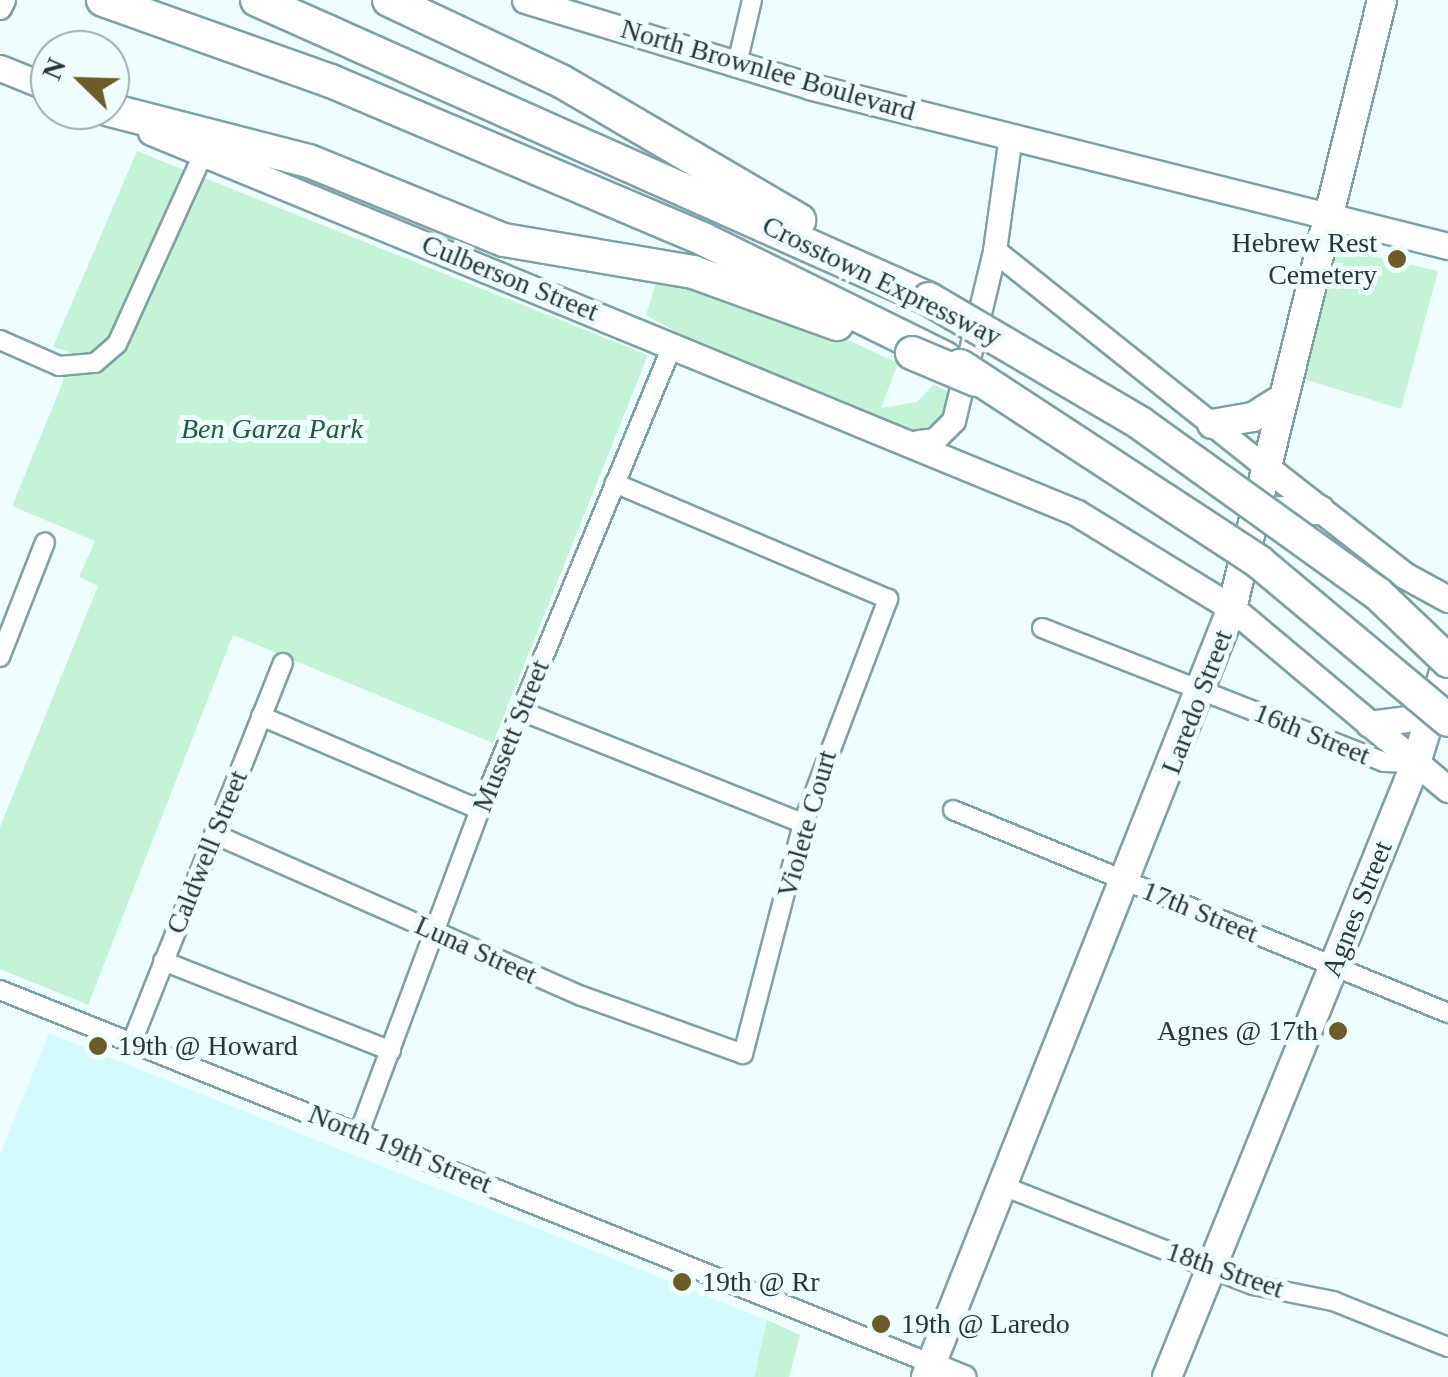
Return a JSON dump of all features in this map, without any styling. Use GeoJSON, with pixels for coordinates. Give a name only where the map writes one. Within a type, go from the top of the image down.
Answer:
{"type":"FeatureCollection","features":[{"type":"Feature","properties":{"kind":"highway"},"geometry":{"type":"LineString","coordinates":[[103,0],[331,81]]}},
{"type":"Feature","properties":{"kind":"highway"},"geometry":{"type":"LineString","coordinates":[[152,0],[704,240],[912,346]]}},
{"type":"Feature","properties":{"kind":"highway","name":"Crosstown Expressway"},"geometry":{"type":"LineString","coordinates":[[258,0],[930,300],[1140,423],[1378,594],[1448,660]]}},
{"type":"Feature","properties":{"kind":"highway"},"geometry":{"type":"LineString","coordinates":[[386,0],[478,42],[664,138],[930,300]]}},
{"type":"Feature","properties":{"kind":"highway"},"geometry":{"type":"LineString","coordinates":[[130,116],[309,161],[504,240],[693,272],[912,346]]}},
{"type":"Feature","properties":{"kind":"highway","name":"Crosstown Expressway"},"geometry":{"type":"LineString","coordinates":[[912,346],[994,388],[1260,562],[1439,718]]}},
{"type":"Feature","properties":{"kind":"main road","name":"North Brownlee Boulevard"},"geometry":{"type":"LineString","coordinates":[[525,0],[737,64],[1448,246]]}},
{"type":"Feature","properties":{"kind":"main road","name":"Laredo Street"},"geometry":{"type":"LineString","coordinates":[[929,1370],[1204,691],[1232,608],[1382,0]]}},
{"type":"Feature","properties":{"kind":"main road"},"geometry":{"type":"LineString","coordinates":[[0,68],[30,80]]}},
{"type":"Feature","properties":{"kind":"main road","name":"Culberson Street"},"geometry":{"type":"LineString","coordinates":[[130,121],[203,154],[920,442]]}},
{"type":"Feature","properties":{"kind":"main road"},"geometry":{"type":"LineString","coordinates":[[1212,424],[1253,417],[1282,399]]}},
{"type":"Feature","properties":{"kind":"main road"},"geometry":{"type":"LineString","coordinates":[[920,442],[1077,513],[1232,608],[1448,789]]}},
{"type":"Feature","properties":{"kind":"main road"},"geometry":{"type":"LineString","coordinates":[[1266,467],[1404,575],[1448,599]]}},
{"type":"Feature","properties":{"kind":"main road"},"geometry":{"type":"LineString","coordinates":[[1254,512],[1320,510]]}},
{"type":"Feature","properties":{"kind":"main road","name":"Agnes Street"},"geometry":{"type":"LineString","coordinates":[[1167,1377],[1416,763],[1439,718],[1448,660]]}},
{"type":"Feature","properties":{"kind":"main road"},"geometry":{"type":"LineString","coordinates":[[1370,724],[1439,718]]}},
{"type":"Feature","properties":{"kind":"street"},"geometry":{"type":"LineString","coordinates":[[0,8],[4,0]]}},
{"type":"Feature","properties":{"kind":"street"},"geometry":{"type":"LineString","coordinates":[[737,64],[752,0]]}},
{"type":"Feature","properties":{"kind":"street"},"geometry":{"type":"LineString","coordinates":[[920,442],[935,440],[954,421],[995,252],[1011,136]]}},
{"type":"Feature","properties":{"kind":"street"},"geometry":{"type":"LineString","coordinates":[[0,340],[59,366],[94,362],[117,344],[203,154]]}},
{"type":"Feature","properties":{"kind":"street"},"geometry":{"type":"LineString","coordinates":[[995,252],[1266,467]]}},
{"type":"Feature","properties":{"kind":"street","name":"Mussett Street"},"geometry":{"type":"LineString","coordinates":[[360,1133],[480,810],[673,344]]}},
{"type":"Feature","properties":{"kind":"street","name":"Violete Court"},"geometry":{"type":"LineString","coordinates":[[615,483],[888,600],[803,823],[754,1028],[742,1054]]}},
{"type":"Feature","properties":{"kind":"street"},"geometry":{"type":"LineString","coordinates":[[0,658],[45,542]]}},
{"type":"Feature","properties":{"kind":"street","name":"16th Street"},"geometry":{"type":"LineString","coordinates":[[1042,628],[1384,762],[1416,763]]}},
{"type":"Feature","properties":{"kind":"street","name":"Caldwell Street"},"geometry":{"type":"LineString","coordinates":[[132,1042],[282,663]]}},
{"type":"Feature","properties":{"kind":"street"},"geometry":{"type":"LineString","coordinates":[[521,711],[803,823]]}},
{"type":"Feature","properties":{"kind":"street"},"geometry":{"type":"LineString","coordinates":[[262,716],[480,810]]}},
{"type":"Feature","properties":{"kind":"street","name":"17th Street"},"geometry":{"type":"LineString","coordinates":[[953,810],[1448,1014]]}},
{"type":"Feature","properties":{"kind":"street","name":"Luna Street"},"geometry":{"type":"LineString","coordinates":[[214,834],[600,1003],[742,1054]]}},
{"type":"Feature","properties":{"kind":"street"},"geometry":{"type":"LineString","coordinates":[[163,960],[390,1051]]}},
{"type":"Feature","properties":{"kind":"street","name":"North 19th Street"},"geometry":{"type":"LineString","coordinates":[[0,990],[799,1309],[929,1370]]}},
{"type":"Feature","properties":{"kind":"street","name":"18th Street"},"geometry":{"type":"LineString","coordinates":[[1004,1186],[1271,1291],[1334,1301],[1446,1340]]}},
{"type":"Feature","properties":{"kind":"street"},"geometry":{"type":"LineString","coordinates":[[929,1370],[965,1377]]}},
{"type":"Feature","properties":{"kind":"shaded area"},"geometry":{"type":"Polygon","coordinates":[[[49,1033],[767,1320],[754,1377],[0,1377],[0,1155],[49,1033]]]}},
{"type":"Feature","properties":{"kind":"green space","name":"Ben Garza Park"},"geometry":{"type":"Polygon","coordinates":[[[137,151],[648,355],[493,743],[233,635],[88,1005],[0,969],[0,827],[98,586],[79,577],[95,541],[12,506],[63,382],[68,351],[53,347],[137,151]]]}},
{"type":"Feature","properties":{"kind":"green space"},"geometry":{"type":"Polygon","coordinates":[[[1336,248],[1438,271],[1401,409],[1301,378],[1336,248]]]}},
{"type":"Feature","properties":{"kind":"green space"},"geometry":{"type":"Polygon","coordinates":[[[658,276],[824,329],[898,363],[881,408],[917,402],[934,384],[951,394],[949,409],[920,433],[701,346],[646,315],[658,276]]]}},
{"type":"Feature","properties":{"kind":"green space"},"geometry":{"type":"Polygon","coordinates":[[[767,1320],[800,1335],[789,1377],[754,1377],[767,1320]]]}},
{"type":"Feature","properties":{"kind":"place","name":"Hebrew Rest Cemetery"},"geometry":{"type":"Point","coordinates":[1397,259]}},
{"type":"Feature","properties":{"kind":"place","name":"Agnes @ 17th"},"geometry":{"type":"Point","coordinates":[1338,1031]}},
{"type":"Feature","properties":{"kind":"place","name":"19th @ Howard"},"geometry":{"type":"Point","coordinates":[98,1046]}},
{"type":"Feature","properties":{"kind":"place","name":"19th @ Rr"},"geometry":{"type":"Point","coordinates":[682,1282]}},
{"type":"Feature","properties":{"kind":"place","name":"19th @ Laredo"},"geometry":{"type":"Point","coordinates":[881,1324]}}]}
